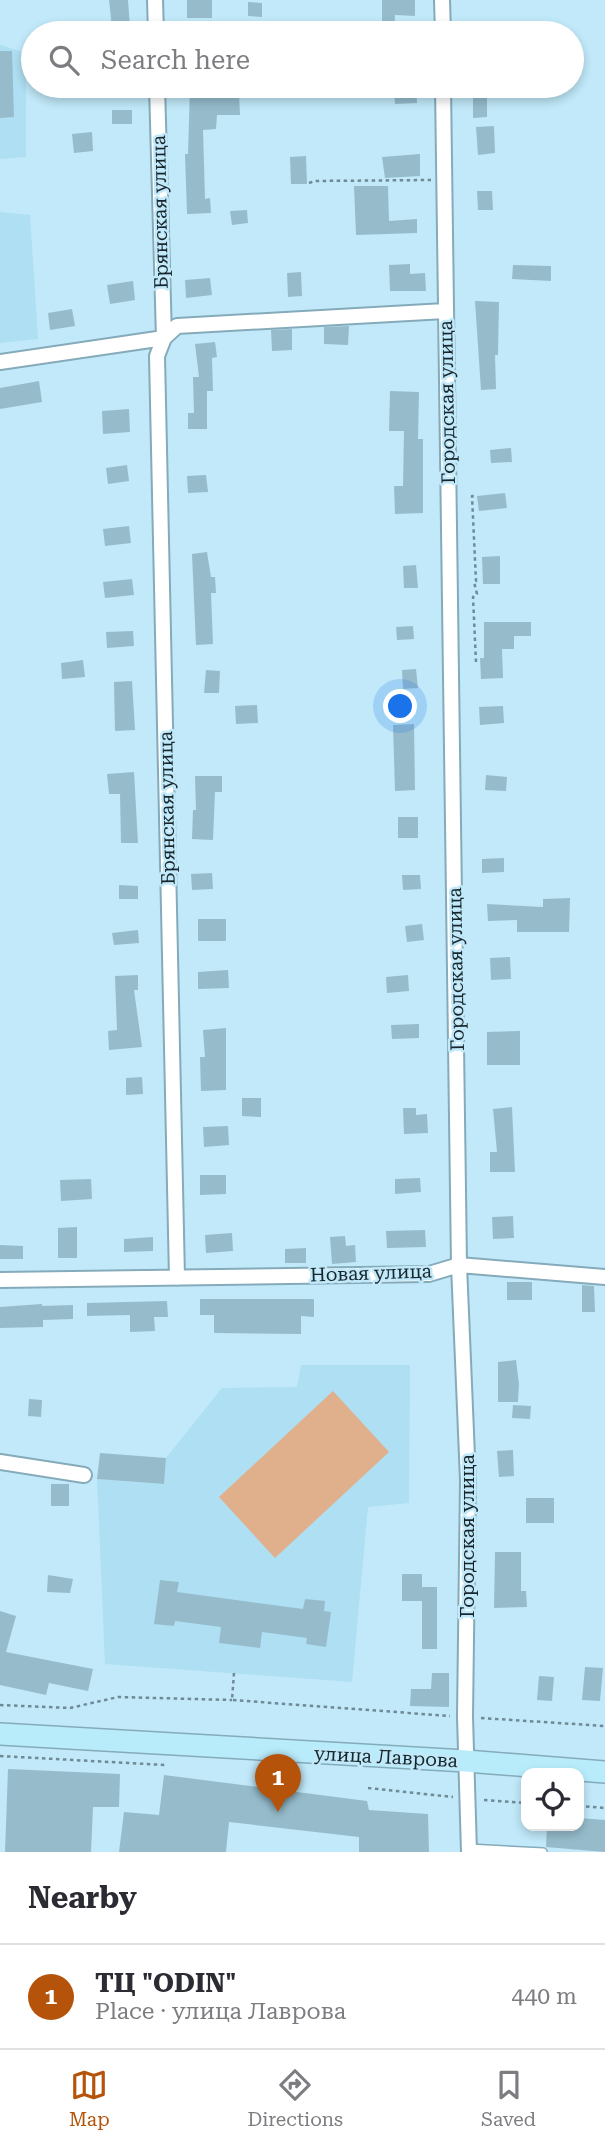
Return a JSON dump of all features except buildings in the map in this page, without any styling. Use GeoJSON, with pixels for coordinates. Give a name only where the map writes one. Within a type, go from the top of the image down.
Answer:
{"type":"FeatureCollection","features":[{"type":"Feature","properties":{"kind":"main road","name":"улица Лаврова"},"geometry":{"type":"LineString","coordinates":[[0,1734],[466,1761],[605,1773]]}},
{"type":"Feature","properties":{"kind":"street"},"geometry":{"type":"LineString","coordinates":[[155,0],[156,21]]}},
{"type":"Feature","properties":{"kind":"street"},"geometry":{"type":"LineString","coordinates":[[442,0],[443,21]]}},
{"type":"Feature","properties":{"kind":"street","name":"Брянская улица"},"geometry":{"type":"LineString","coordinates":[[157,98],[163,338],[157,356],[177,1278]]}},
{"type":"Feature","properties":{"kind":"street","name":"Городская улица"},"geometry":{"type":"LineString","coordinates":[[443,98],[459,1265],[468,1480],[465,1717],[468,1850]]}},
{"type":"Feature","properties":{"kind":"street"},"geometry":{"type":"LineString","coordinates":[[0,362],[163,338],[177,326],[445,311]]}},
{"type":"Feature","properties":{"kind":"street","name":"Новая улица"},"geometry":{"type":"LineString","coordinates":[[0,1280],[429,1274],[459,1265],[605,1278]]}},
{"type":"Feature","properties":{"kind":"street"},"geometry":{"type":"LineString","coordinates":[[0,1462],[84,1475]]}},
{"type":"Feature","properties":{"kind":"lane"},"geometry":{"type":"LineString","coordinates":[[468,1850],[540,1852]]}},
{"type":"Feature","properties":{"kind":"path"},"geometry":{"type":"LineString","coordinates":[[309,183],[444,180]]}},
{"type":"Feature","properties":{"kind":"path"},"geometry":{"type":"LineString","coordinates":[[476,662],[473,597],[477,594],[474,588],[476,581],[472,496],[477,496]]}},
{"type":"Feature","properties":{"kind":"path"},"geometry":{"type":"LineString","coordinates":[[232,1700],[234,1673]]}},
{"type":"Feature","properties":{"kind":"path"},"geometry":{"type":"LineString","coordinates":[[0,1705],[70,1708],[118,1697],[232,1700],[605,1726]]}},
{"type":"Feature","properties":{"kind":"path"},"geometry":{"type":"LineString","coordinates":[[0,1756],[165,1765]]}},
{"type":"Feature","properties":{"kind":"path"},"geometry":{"type":"LineString","coordinates":[[368,1788],[521,1802]]}},
{"type":"Feature","properties":{"kind":"path"},"geometry":{"type":"LineString","coordinates":[[584,1806],[605,1808]]}},
{"type":"Feature","properties":{"kind":"shaded area"},"geometry":{"type":"Polygon","coordinates":[[[0,45],[21,51],[21,98],[26,98],[26,157],[0,159],[0,45]]]}},
{"type":"Feature","properties":{"kind":"shaded area"},"geometry":{"type":"Polygon","coordinates":[[[0,212],[30,215],[38,339],[0,343],[0,212]]]}},
{"type":"Feature","properties":{"kind":"shaded area"},"geometry":{"type":"Polygon","coordinates":[[[301,1365],[410,1365],[409,1503],[368,1507],[352,1682],[105,1664],[97,1479],[164,1484],[166,1458],[222,1388],[297,1387],[301,1365]]]}},
{"type":"Feature","properties":{"kind":"shaded area"},"geometry":{"type":"Polygon","coordinates":[[[333,1391],[389,1452],[275,1558],[219,1497],[333,1391]]]}},
{"type":"Feature","properties":{"kind":"place","name":"ТЦ \"ODIN\""},"geometry":{"type":"Point","coordinates":[278,1812]}}]}
